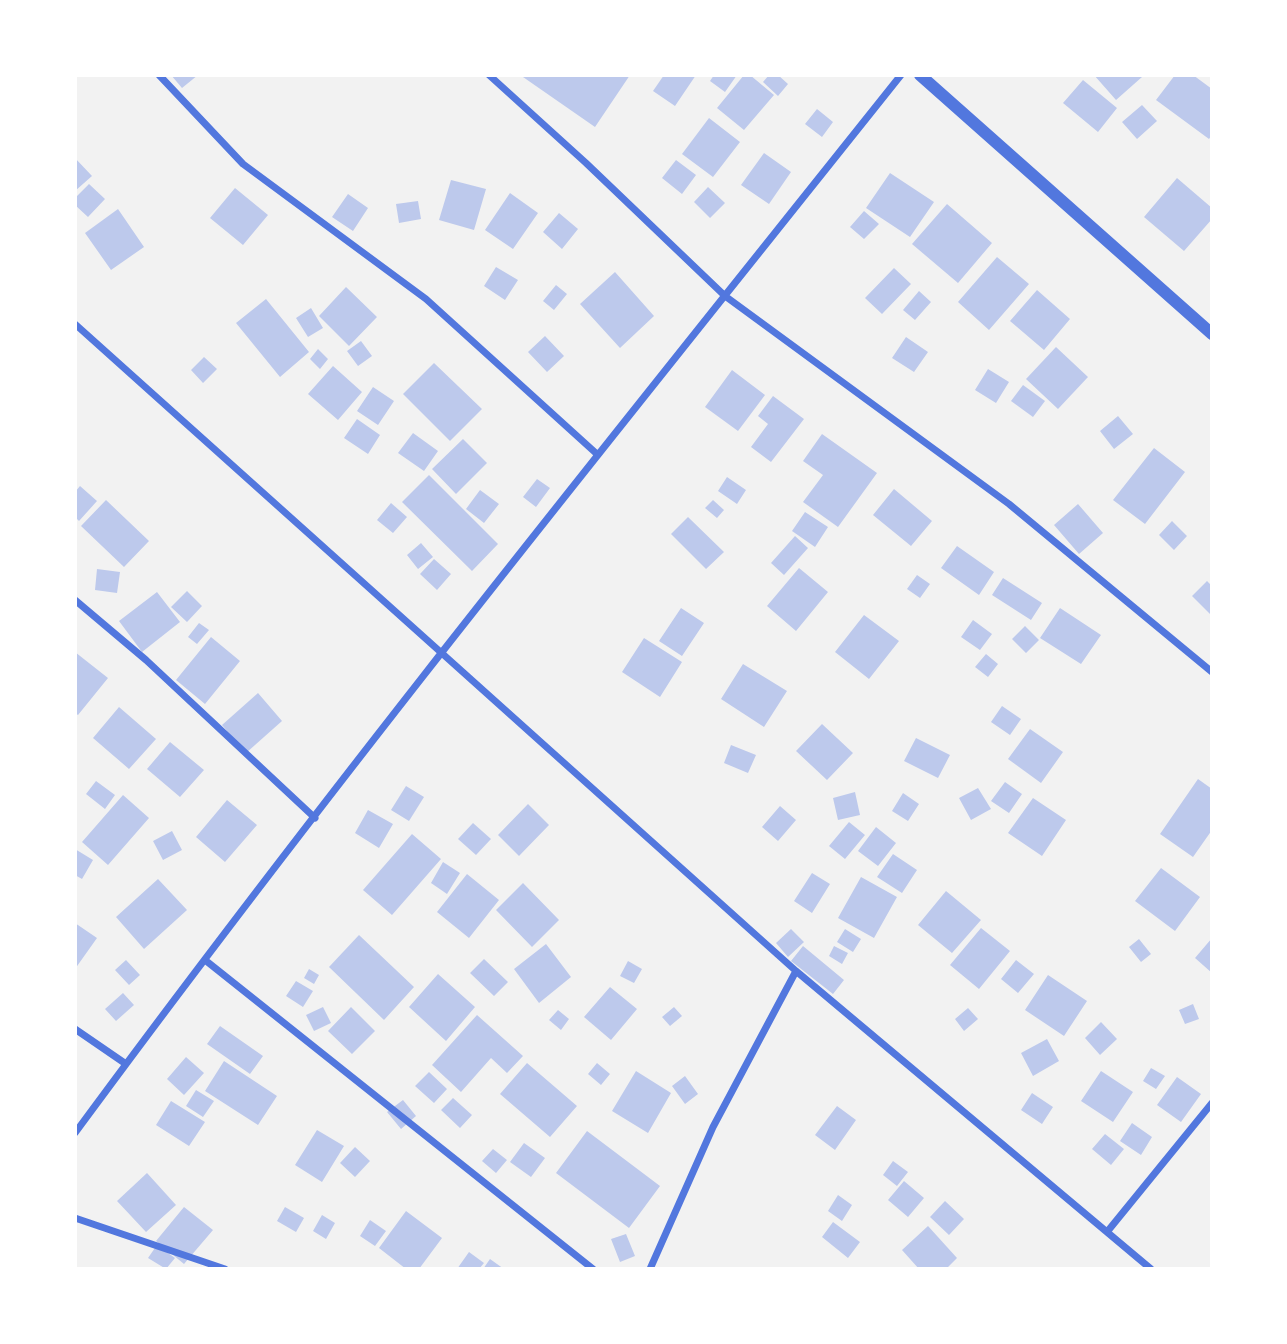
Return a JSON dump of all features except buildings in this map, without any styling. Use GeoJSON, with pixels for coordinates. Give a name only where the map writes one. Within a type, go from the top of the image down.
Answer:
{"type":"FeatureCollection","features":[{"type":"Feature","properties":{"kind":"street"},"geometry":{"type":"LineString","coordinates":[[159,75],[243,164],[426,299],[598,455]]}},
{"type":"Feature","properties":{"kind":"street"},"geometry":{"type":"LineString","coordinates":[[489,75],[725,296],[1009,504],[1212,672]]}},
{"type":"Feature","properties":{"kind":"street"},"geometry":{"type":"LineString","coordinates":[[75,1133],[441,655],[901,75]]}},
{"type":"Feature","properties":{"kind":"street"},"geometry":{"type":"LineString","coordinates":[[920,75],[1212,334]]}},
{"type":"Feature","properties":{"kind":"street"},"geometry":{"type":"LineString","coordinates":[[75,324],[796,971],[1151,1269]]}},
{"type":"Feature","properties":{"kind":"street"},"geometry":{"type":"LineString","coordinates":[[75,600],[146,660],[315,818]]}},
{"type":"Feature","properties":{"kind":"street"},"geometry":{"type":"LineString","coordinates":[[205,960],[593,1269]]}},
{"type":"Feature","properties":{"kind":"street"},"geometry":{"type":"LineString","coordinates":[[650,1269],[713,1127],[796,971]]}},
{"type":"Feature","properties":{"kind":"street"},"geometry":{"type":"LineString","coordinates":[[75,1029],[126,1064]]}},
{"type":"Feature","properties":{"kind":"street"},"geometry":{"type":"LineString","coordinates":[[1107,1232],[1212,1103]]}},
{"type":"Feature","properties":{"kind":"street"},"geometry":{"type":"LineString","coordinates":[[75,1218],[225,1269]]}}]}
